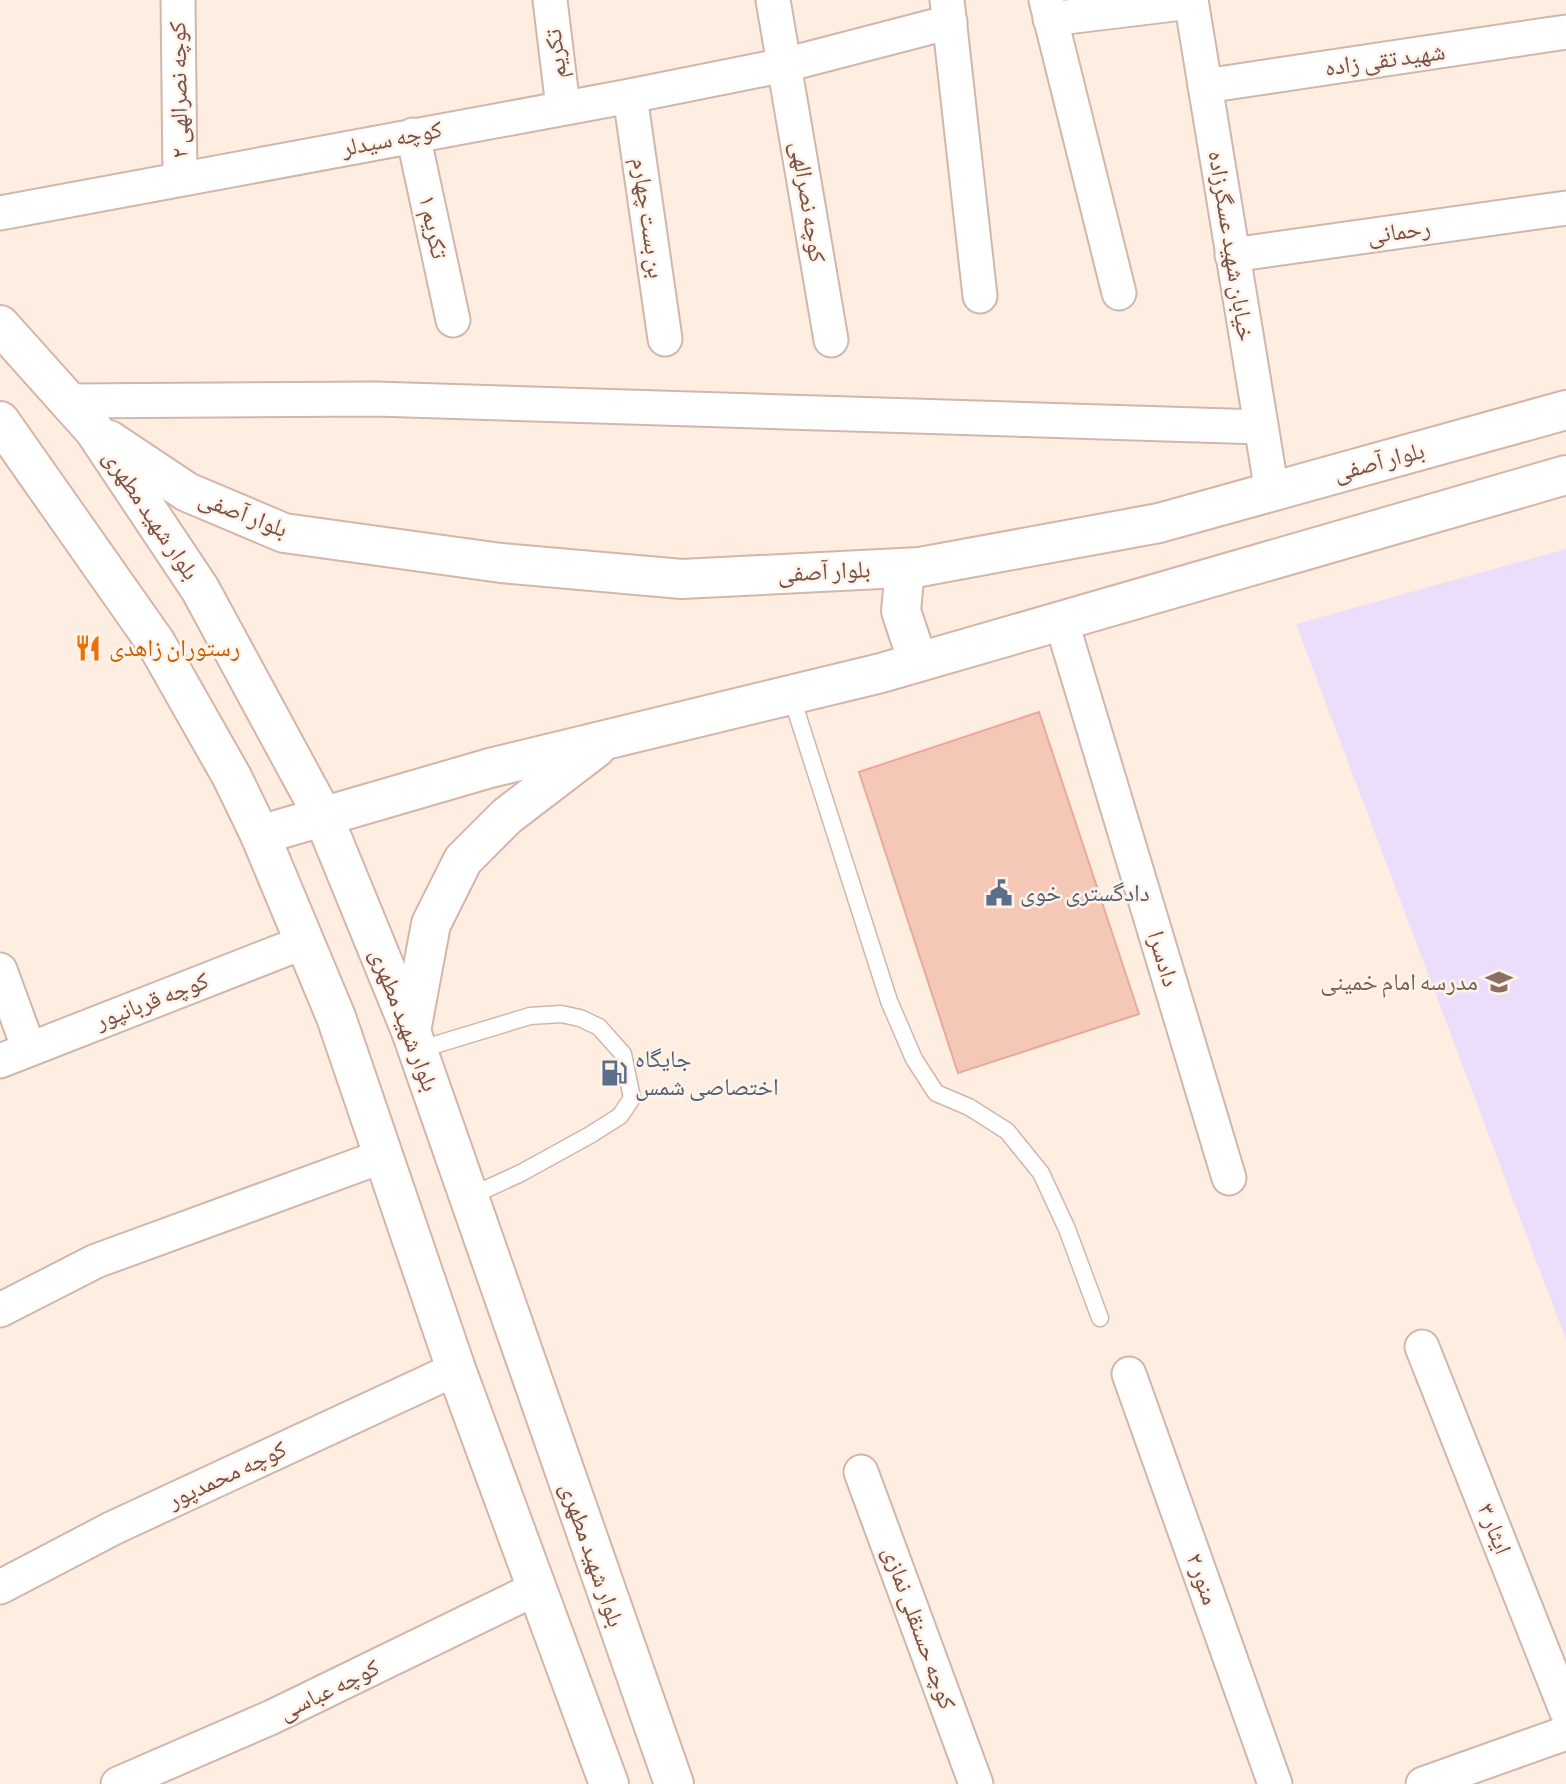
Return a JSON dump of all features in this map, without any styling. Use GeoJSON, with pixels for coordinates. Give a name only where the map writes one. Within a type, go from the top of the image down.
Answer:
{"type":"FeatureCollection","features":[{"type":"Feature","properties":{"kind":"main road","name":"بلوار شهید مطهری"},"geometry":{"type":"LineString","coordinates":[[0,325],[94,430],[200,589],[323,816],[414,1041],[674,1784]]}},
{"type":"Feature","properties":{"kind":"main road","name":"بلوار آصفی"},"geometry":{"type":"LineString","coordinates":[[94,430],[187,492],[284,533],[500,563],[682,579],[905,568],[1159,523],[1566,410]]}},
{"type":"Feature","properties":{"kind":"main road"},"geometry":{"type":"LineString","coordinates":[[0,421],[156,643],[232,777],[260,835],[336,1017],[456,1369],[609,1784]]}},
{"type":"Feature","properties":{"kind":"main road"},"geometry":{"type":"LineString","coordinates":[[260,835],[605,740],[918,662],[1566,475]]}},
{"type":"Feature","properties":{"kind":"main road"},"geometry":{"type":"LineString","coordinates":[[905,568],[901,611],[918,662]]}},
{"type":"Feature","properties":{"kind":"main road"},"geometry":{"type":"LineString","coordinates":[[414,1041],[431,924],[463,860],[507,816],[605,740]]}},
{"type":"Feature","properties":{"kind":"street","name":"کوچه نصرالهی ۲"},"geometry":{"type":"LineString","coordinates":[[178,0],[180,179]]}},
{"type":"Feature","properties":{"kind":"street","name":"تکریم"},"geometry":{"type":"LineString","coordinates":[[550,0],[563,107]]}},
{"type":"Feature","properties":{"kind":"street","name":"کوچه نصرالهی"},"geometry":{"type":"LineString","coordinates":[[773,0],[831,340]]}},
{"type":"Feature","properties":{"kind":"street"},"geometry":{"type":"LineString","coordinates":[[1119,293],[1048,9],[1191,1]]}},
{"type":"Feature","properties":{"kind":"street","name":"خیابان شهید عسگرزاده"},"geometry":{"type":"LineString","coordinates":[[1191,1],[1272,492]]}},
{"type":"Feature","properties":{"kind":"street","name":"کوچه سیدلر"},"geometry":{"type":"LineString","coordinates":[[0,213],[785,65],[948,11]]}},
{"type":"Feature","properties":{"kind":"street"},"geometry":{"type":"LineString","coordinates":[[948,11],[979,296]]}},
{"type":"Feature","properties":{"kind":"street","name":"شهید تقی زاده"},"geometry":{"type":"LineString","coordinates":[[1205,86],[1566,32]]}},
{"type":"Feature","properties":{"kind":"street","name":"بن بست چهارم"},"geometry":{"type":"LineString","coordinates":[[631,96],[665,339]]}},
{"type":"Feature","properties":{"kind":"street","name":"تکریم ۱"},"geometry":{"type":"LineString","coordinates":[[413,135],[453,320]]}},
{"type":"Feature","properties":{"kind":"street","name":"رحمانی"},"geometry":{"type":"LineString","coordinates":[[1232,255],[1566,208]]}},
{"type":"Feature","properties":{"kind":"street"},"geometry":{"type":"LineString","coordinates":[[68,401],[376,399],[1261,428]]}},
{"type":"Feature","properties":{"kind":"street","name":"دادسرا"},"geometry":{"type":"LineString","coordinates":[[1061,620],[1229,1178]]}},
{"type":"Feature","properties":{"kind":"street","name":"کوچه قربانپور"},"geometry":{"type":"LineString","coordinates":[[14,1055],[304,942]]}},
{"type":"Feature","properties":{"kind":"street"},"geometry":{"type":"LineString","coordinates":[[0,970],[14,1055]]}},
{"type":"Feature","properties":{"kind":"street"},"geometry":{"type":"LineString","coordinates":[[0,1310],[96,1261],[383,1156]]}},
{"type":"Feature","properties":{"kind":"street","name":"ایثار ۳"},"geometry":{"type":"LineString","coordinates":[[1422,1347],[1566,1710]]}},
{"type":"Feature","properties":{"kind":"street","name":"کوچه محمدپور"},"geometry":{"type":"LineString","coordinates":[[0,1587],[113,1528],[456,1369]]}},
{"type":"Feature","properties":{"kind":"street","name":"منور ۲"},"geometry":{"type":"LineString","coordinates":[[1129,1374],[1275,1784]]}},
{"type":"Feature","properties":{"kind":"street","name":"کوچه حسنقلی نمازی"},"geometry":{"type":"LineString","coordinates":[[861,1472],[976,1784]]}},
{"type":"Feature","properties":{"kind":"street","name":"کوچه عباسی"},"geometry":{"type":"LineString","coordinates":[[118,1784],[272,1717],[537,1588]]}},
{"type":"Feature","properties":{"kind":"street"},"geometry":{"type":"LineString","coordinates":[[1423,1784],[1566,1733]]}},
{"type":"Feature","properties":{"kind":"lane"},"geometry":{"type":"LineString","coordinates":[[790,695],[889,1001],[914,1059],[936,1093],[969,1107],[1007,1131],[1041,1173],[1067,1229],[1100,1318]]}},
{"type":"Feature","properties":{"kind":"lane"},"geometry":{"type":"LineString","coordinates":[[414,1041],[530,1016],[561,1014],[599,1027],[623,1054],[632,1098],[620,1116],[521,1173],[468,1197]]}},
{"type":"Feature","properties":{"kind":"shaded area","name":"مدرسه امام خمینی"},"geometry":{"type":"Polygon","coordinates":[[[1566,549],[1566,1340],[1296,624],[1566,549]]]}},
{"type":"Feature","properties":{"kind":"building","name":"دادگستری خوی"},"geometry":{"type":"Polygon","coordinates":[[[1039,712],[1139,1014],[958,1073],[859,772],[1039,712]]]}},
{"type":"Feature","properties":{"kind":"place","name":"رستوران زاهدی"},"geometry":{"type":"Point","coordinates":[88,648]}},
{"type":"Feature","properties":{"kind":"place","name":"دادگستری خوی"},"geometry":{"type":"Point","coordinates":[999,893]}},
{"type":"Feature","properties":{"kind":"place","name":"مدرسه امام خمینی"},"geometry":{"type":"Point","coordinates":[1499,982]}},
{"type":"Feature","properties":{"kind":"place","name":"جایگاه اختصاصی شمس"},"geometry":{"type":"Point","coordinates":[614,1073]}}]}
